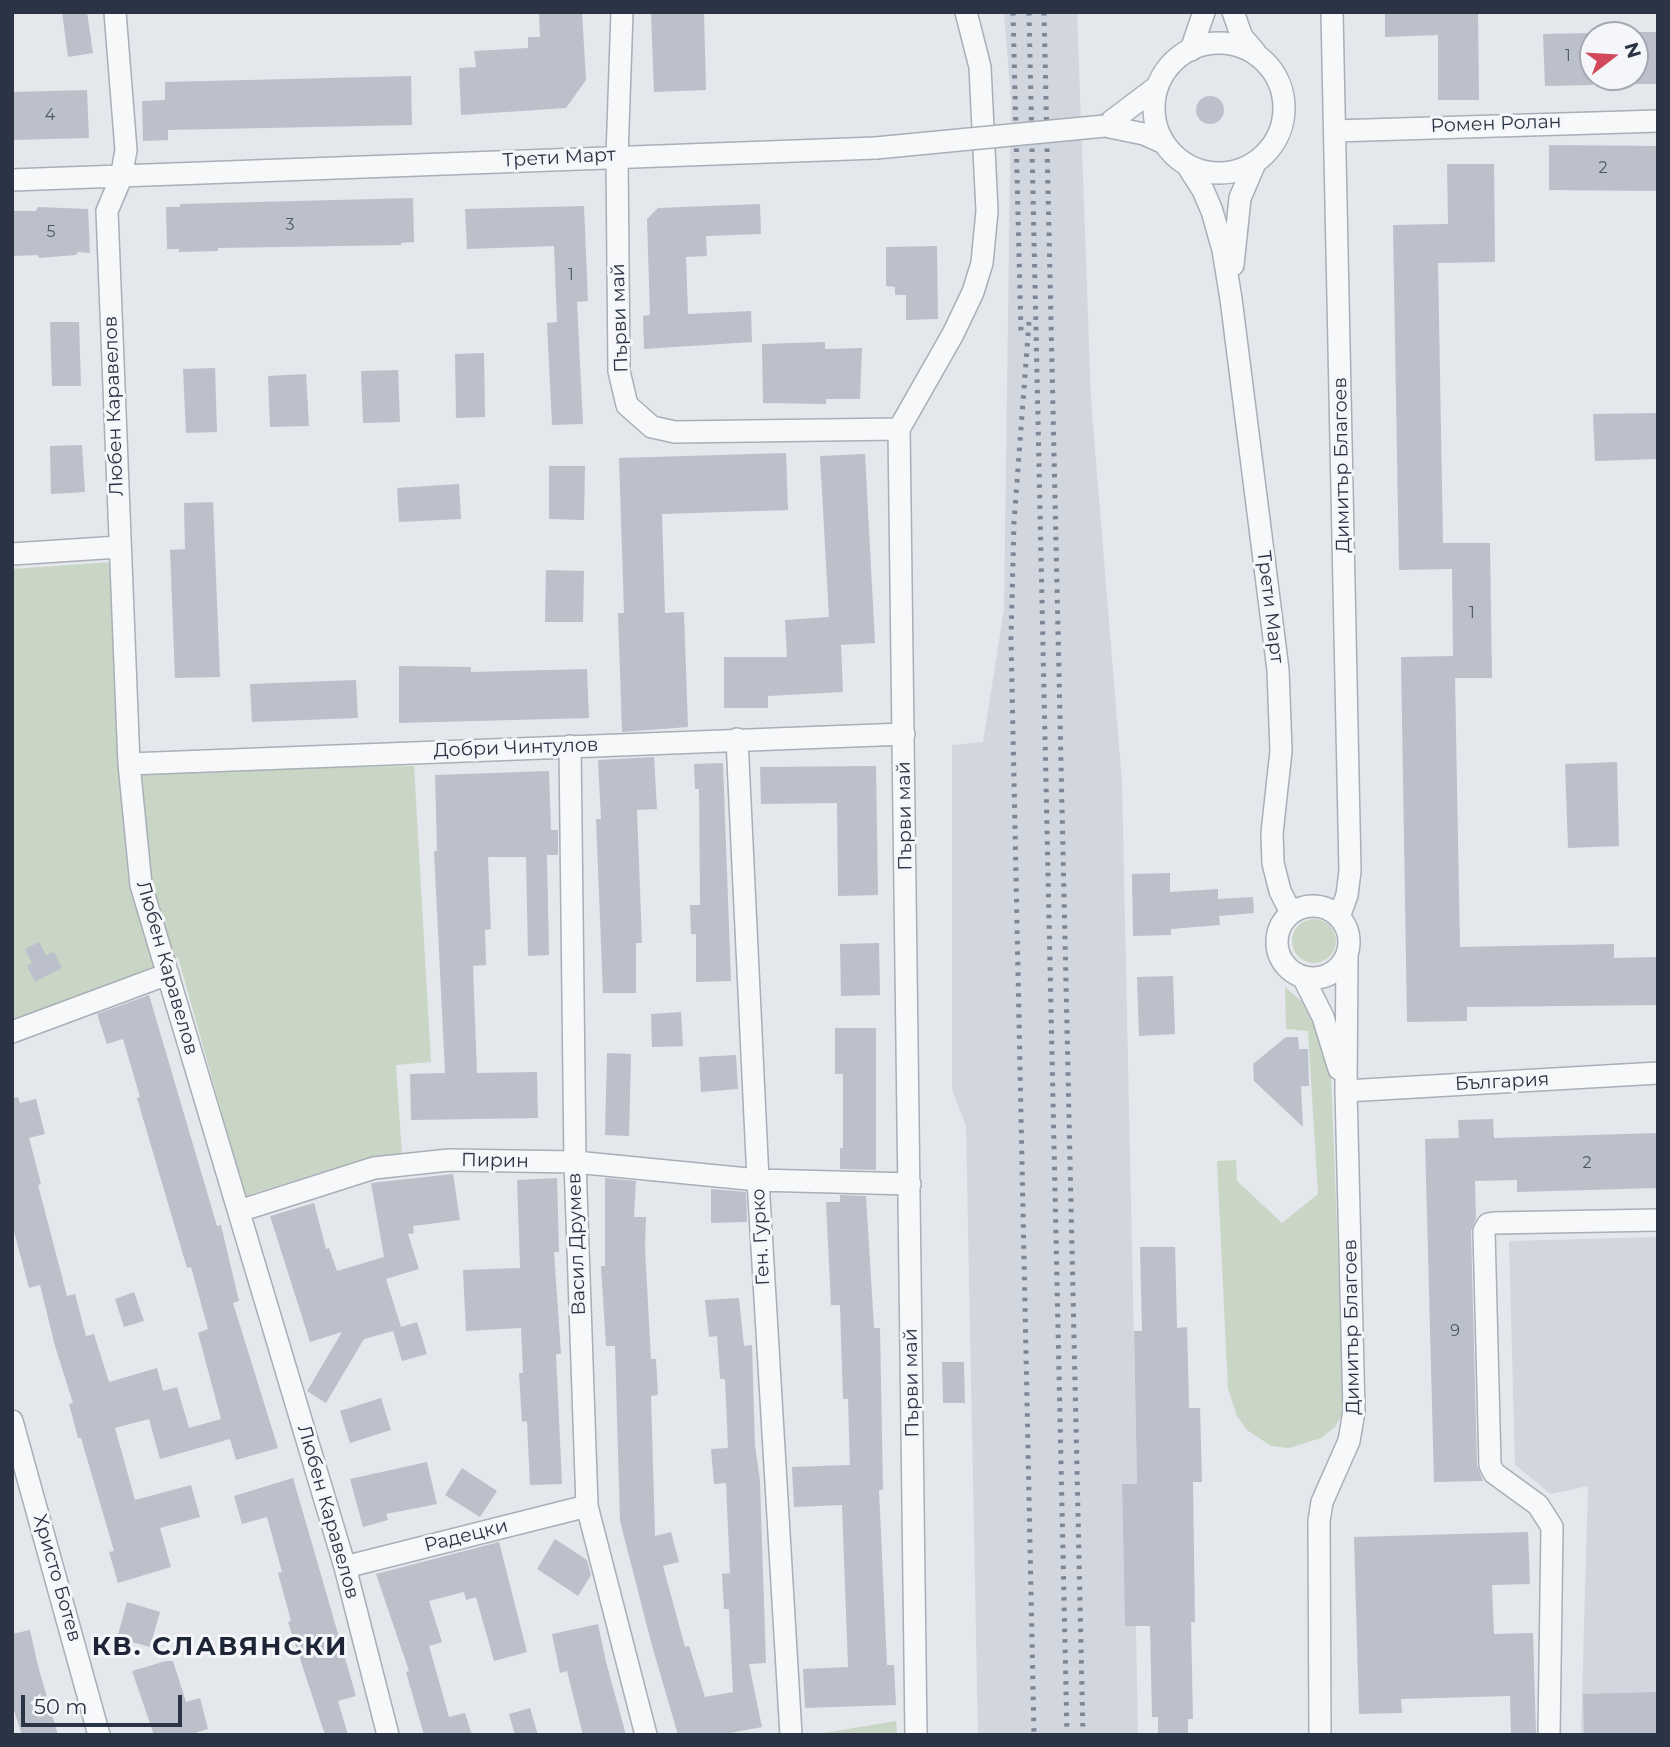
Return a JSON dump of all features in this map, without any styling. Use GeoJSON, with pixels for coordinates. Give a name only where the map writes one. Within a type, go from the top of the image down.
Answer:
{"type":"FeatureCollection","features":[{"type":"Feature","properties":{"kind":"street","name":"Любен Каравелов"},"geometry":{"type":"LineString","coordinates":[[115,12],[126,150],[121,178],[107,211],[129,764],[141,885],[345,1567],[388,1735]]}},
{"type":"Feature","properties":{"kind":"street","name":"Първи май"},"geometry":{"type":"LineString","coordinates":[[622,12],[617,156],[619,371],[627,405],[652,427],[676,432],[900,429],[916,1735]]}},
{"type":"Feature","properties":{"kind":"street"},"geometry":{"type":"LineString","coordinates":[[900,429],[953,334],[973,292],[982,262],[987,211],[980,67],[966,12]]}},
{"type":"Feature","properties":{"kind":"street"},"geometry":{"type":"LineString","coordinates":[[1191,50],[1204,12]]}},
{"type":"Feature","properties":{"kind":"street"},"geometry":{"type":"LineString","coordinates":[[1158,86],[1155,120],[1164,143],[1188,165],[1222,174],[1239,171],[1259,160],[1276,141],[1284,111],[1282,91],[1263,60],[1242,37],[1233,12]]}},
{"type":"Feature","properties":{"kind":"street","name":"Димитър Благоев"},"geometry":{"type":"LineString","coordinates":[[1332,12],[1350,872],[1347,895],[1339,917]]}},
{"type":"Feature","properties":{"kind":"street"},"geometry":{"type":"LineString","coordinates":[[1105,126],[1158,86],[1171,65],[1191,50],[1208,44],[1226,44],[1263,60]]}},
{"type":"Feature","properties":{"kind":"street","name":"Ромен Ролан"},"geometry":{"type":"LineString","coordinates":[[1335,131],[1658,121]]}},
{"type":"Feature","properties":{"kind":"street","name":"Трети Март"},"geometry":{"type":"LineString","coordinates":[[12,180],[876,148],[1105,126],[1144,134],[1164,143]]}},
{"type":"Feature","properties":{"kind":"street","name":"Трети Март"},"geometry":{"type":"LineString","coordinates":[[1231,299],[1240,198],[1259,160]]}},
{"type":"Feature","properties":{"kind":"street","name":"Трети Март"},"geometry":{"type":"LineString","coordinates":[[1188,165],[1212,211],[1223,250],[1231,299],[1278,670],[1281,751],[1272,833],[1273,863],[1279,891],[1292,913]]}},
{"type":"Feature","properties":{"kind":"street"},"geometry":{"type":"LineString","coordinates":[[12,554],[119,547]]}},
{"type":"Feature","properties":{"kind":"street","name":"Добри Чинтулов"},"geometry":{"type":"LineString","coordinates":[[129,764],[904,734]]}},
{"type":"Feature","properties":{"kind":"street","name":"Ген. Гурко"},"geometry":{"type":"LineString","coordinates":[[737,739],[758,1180],[791,1735]]}},
{"type":"Feature","properties":{"kind":"street","name":"Васил Друмев"},"geometry":{"type":"LineString","coordinates":[[570,746],[575,1162],[587,1506],[646,1735]]}},
{"type":"Feature","properties":{"kind":"street"},"geometry":{"type":"LineString","coordinates":[[1316,906],[1339,917],[1348,934],[1347,955],[1340,966],[1329,975],[1316,978],[1303,977],[1286,967],[1277,949],[1279,929],[1292,913],[1316,906]]}},
{"type":"Feature","properties":{"kind":"street","name":"Димитър Благоев"},"geometry":{"type":"LineString","coordinates":[[1320,1735],[1319,1521],[1322,1502],[1349,1441],[1354,1411],[1346,1091],[1347,955]]}},
{"type":"Feature","properties":{"kind":"street"},"geometry":{"type":"LineString","coordinates":[[12,1032],[168,974]]}},
{"type":"Feature","properties":{"kind":"street"},"geometry":{"type":"LineString","coordinates":[[1303,977],[1323,1017],[1346,1091]]}},
{"type":"Feature","properties":{"kind":"street","name":"България"},"geometry":{"type":"LineString","coordinates":[[1346,1091],[1658,1073]]}},
{"type":"Feature","properties":{"kind":"street","name":"Пирин"},"geometry":{"type":"LineString","coordinates":[[239,1211],[374,1168],[449,1160],[575,1162],[758,1180],[910,1184]]}},
{"type":"Feature","properties":{"kind":"street"},"geometry":{"type":"LineString","coordinates":[[1549,1735],[1552,1527],[1538,1505],[1494,1473],[1490,1465],[1484,1231],[1488,1224],[1494,1223],[1658,1220]]}},
{"type":"Feature","properties":{"kind":"street","name":"Христо Ботев"},"geometry":{"type":"LineString","coordinates":[[12,1421],[99,1735]]}},
{"type":"Feature","properties":{"kind":"street","name":"Радецки"},"geometry":{"type":"LineString","coordinates":[[345,1567],[587,1506]]}},
{"type":"Feature","properties":{"kind":"shaded area"},"geometry":{"type":"Polygon","coordinates":[[[1004,12],[1077,12],[1091,400],[1122,782],[1137,1484],[1122,1484],[1125,1625],[1136,1626],[1138,1735],[978,1735],[966,1126],[952,1090],[952,745],[983,742],[1004,609],[1011,100],[1004,12]]]}},
{"type":"Feature","properties":{"kind":"shaded area"},"geometry":{"type":"Polygon","coordinates":[[[1658,1237],[1658,1735],[1581,1735],[1588,1486],[1551,1494],[1515,1465],[1509,1241],[1658,1237]]]}},
{"type":"Feature","properties":{"kind":"green space"},"geometry":{"type":"Polygon","coordinates":[[[112,562],[120,770],[414,766],[431,1062],[396,1065],[402,1155],[357,1161],[245,1196],[178,957],[12,1022],[12,569],[112,562]]]}},
{"type":"Feature","properties":{"kind":"green space"},"geometry":{"type":"Polygon","coordinates":[[[1314,919],[1329,926],[1336,941],[1329,956],[1314,963],[1299,956],[1292,941],[1299,926],[1314,919]]]}},
{"type":"Feature","properties":{"kind":"green space"},"geometry":{"type":"Polygon","coordinates":[[[1285,987],[1313,1011],[1331,1073],[1344,1411],[1335,1427],[1321,1438],[1289,1448],[1271,1446],[1247,1430],[1237,1416],[1228,1389],[1217,1161],[1236,1160],[1237,1181],[1282,1223],[1318,1194],[1308,1031],[1286,1029],[1285,987]]]}},
{"type":"Feature","properties":{"kind":"green space"},"geometry":{"type":"Polygon","coordinates":[[[896,1721],[897,1735],[812,1735],[896,1721]]]}},
{"type":"Feature","properties":{"kind":"building"},"geometry":{"type":"Polygon","coordinates":[[[62,12],[87,12],[93,53],[68,57],[62,12]]]}},
{"type":"Feature","properties":{"kind":"building"},"geometry":{"type":"Polygon","coordinates":[[[539,12],[582,12],[586,80],[566,108],[461,115],[459,68],[476,67],[474,51],[528,48],[528,37],[540,37],[539,12]]]}},
{"type":"Feature","properties":{"kind":"building"},"geometry":{"type":"Polygon","coordinates":[[[651,12],[704,12],[706,90],[654,92],[651,12]]]}},
{"type":"Feature","properties":{"kind":"building"},"geometry":{"type":"Polygon","coordinates":[[[1385,12],[1478,14],[1479,100],[1438,100],[1438,35],[1385,37],[1385,12]]]}},
{"type":"Feature","properties":{"kind":"building"},"geometry":{"type":"Polygon","coordinates":[[[1649,32],[1658,32],[1658,84],[1649,84],[1649,32]]]}},
{"type":"Feature","properties":{"kind":"building"},"geometry":{"type":"Polygon","coordinates":[[[1579,33],[1579,85],[1545,86],[1543,34],[1579,33]]]}},
{"type":"Feature","properties":{"kind":"building"},"geometry":{"type":"Polygon","coordinates":[[[411,76],[412,125],[168,130],[168,140],[143,141],[142,101],[165,100],[165,82],[411,76]]]}},
{"type":"Feature","properties":{"kind":"building"},"geometry":{"type":"Polygon","coordinates":[[[87,90],[89,138],[12,140],[12,92],[87,90]]]}},
{"type":"Feature","properties":{"kind":"building"},"geometry":{"type":"Polygon","coordinates":[[[1210,96],[1220,100],[1224,110],[1220,120],[1210,124],[1200,120],[1196,110],[1200,100],[1210,96]]]}},
{"type":"Feature","properties":{"kind":"building"},"geometry":{"type":"Polygon","coordinates":[[[1549,145],[1658,146],[1658,191],[1549,190],[1549,145]]]}},
{"type":"Feature","properties":{"kind":"building"},"geometry":{"type":"Polygon","coordinates":[[[1447,164],[1494,164],[1495,262],[1438,263],[1443,543],[1490,543],[1492,678],[1455,678],[1460,947],[1614,944],[1614,958],[1658,957],[1658,1005],[1467,1007],[1467,1021],[1407,1022],[1401,657],[1453,656],[1452,569],[1399,570],[1393,225],[1448,224],[1447,164]]]}},
{"type":"Feature","properties":{"kind":"building"},"geometry":{"type":"Polygon","coordinates":[[[413,198],[414,242],[401,245],[218,248],[218,251],[179,252],[179,249],[167,249],[166,207],[180,207],[180,204],[413,198]]]}},
{"type":"Feature","properties":{"kind":"building"},"geometry":{"type":"Polygon","coordinates":[[[760,204],[761,234],[706,236],[707,256],[686,257],[688,314],[751,311],[752,342],[644,349],[643,316],[650,315],[647,219],[658,208],[760,204]]]}},
{"type":"Feature","properties":{"kind":"building"},"geometry":{"type":"Polygon","coordinates":[[[584,206],[588,301],[577,302],[583,424],[552,425],[547,323],[557,322],[554,246],[467,249],[465,209],[584,206]]]}},
{"type":"Feature","properties":{"kind":"building"},"geometry":{"type":"Polygon","coordinates":[[[38,207],[88,209],[90,253],[78,252],[76,255],[39,258],[38,255],[12,256],[12,211],[36,211],[38,207]]]}},
{"type":"Feature","properties":{"kind":"building"},"geometry":{"type":"Polygon","coordinates":[[[937,246],[938,319],[906,320],[906,295],[895,295],[895,287],[886,286],[886,247],[937,246]]]}},
{"type":"Feature","properties":{"kind":"building"},"geometry":{"type":"Polygon","coordinates":[[[50,322],[79,322],[81,386],[52,386],[50,322]]]}},
{"type":"Feature","properties":{"kind":"building"},"geometry":{"type":"Polygon","coordinates":[[[825,342],[825,349],[862,348],[860,399],[826,399],[826,404],[763,403],[762,344],[825,342]]]}},
{"type":"Feature","properties":{"kind":"building"},"geometry":{"type":"Polygon","coordinates":[[[484,353],[485,417],[456,418],[455,354],[484,353]]]}},
{"type":"Feature","properties":{"kind":"building"},"geometry":{"type":"Polygon","coordinates":[[[215,368],[217,432],[186,433],[183,369],[215,368]]]}},
{"type":"Feature","properties":{"kind":"building"},"geometry":{"type":"Polygon","coordinates":[[[398,370],[400,422],[363,423],[361,371],[398,370]]]}},
{"type":"Feature","properties":{"kind":"building"},"geometry":{"type":"Polygon","coordinates":[[[306,374],[309,426],[270,427],[268,376],[306,374]]]}},
{"type":"Feature","properties":{"kind":"building"},"geometry":{"type":"Polygon","coordinates":[[[1658,413],[1658,459],[1595,461],[1593,414],[1658,413]]]}},
{"type":"Feature","properties":{"kind":"building"},"geometry":{"type":"Polygon","coordinates":[[[82,445],[85,492],[51,494],[50,446],[82,445]]]}},
{"type":"Feature","properties":{"kind":"building"},"geometry":{"type":"Polygon","coordinates":[[[786,453],[788,510],[662,514],[665,613],[684,612],[688,727],[622,732],[618,613],[624,613],[619,458],[786,453]]]}},
{"type":"Feature","properties":{"kind":"building"},"geometry":{"type":"Polygon","coordinates":[[[865,454],[875,643],[841,645],[843,692],[768,696],[768,708],[724,708],[724,657],[787,657],[785,620],[829,617],[820,456],[865,454]]]}},
{"type":"Feature","properties":{"kind":"building"},"geometry":{"type":"Polygon","coordinates":[[[549,466],[585,466],[584,520],[549,519],[549,466]]]}},
{"type":"Feature","properties":{"kind":"building"},"geometry":{"type":"Polygon","coordinates":[[[459,484],[461,519],[399,522],[397,488],[459,484]]]}},
{"type":"Feature","properties":{"kind":"building"},"geometry":{"type":"Polygon","coordinates":[[[213,502],[220,677],[175,678],[170,550],[185,549],[184,503],[213,502]]]}},
{"type":"Feature","properties":{"kind":"building"},"geometry":{"type":"Polygon","coordinates":[[[546,570],[584,571],[583,622],[545,622],[546,570]]]}},
{"type":"Feature","properties":{"kind":"building"},"geometry":{"type":"Polygon","coordinates":[[[399,666],[471,667],[471,672],[587,669],[589,718],[399,723],[399,666]]]}},
{"type":"Feature","properties":{"kind":"building"},"geometry":{"type":"Polygon","coordinates":[[[356,680],[358,718],[252,722],[250,684],[356,680]]]}},
{"type":"Feature","properties":{"kind":"building"},"geometry":{"type":"Polygon","coordinates":[[[654,757],[657,809],[637,810],[642,943],[636,943],[636,993],[603,993],[596,819],[601,819],[598,760],[654,757]]]}},
{"type":"Feature","properties":{"kind":"building"},"geometry":{"type":"Polygon","coordinates":[[[1617,762],[1619,846],[1568,848],[1565,764],[1617,762]]]}},
{"type":"Feature","properties":{"kind":"building"},"geometry":{"type":"Polygon","coordinates":[[[723,763],[731,981],[696,982],[696,934],[691,934],[690,905],[700,905],[699,789],[695,789],[694,764],[723,763]]]}},
{"type":"Feature","properties":{"kind":"building"},"geometry":{"type":"Polygon","coordinates":[[[876,766],[878,895],[838,896],[837,803],[761,804],[760,767],[876,766]]]}},
{"type":"Feature","properties":{"kind":"building"},"geometry":{"type":"Polygon","coordinates":[[[549,771],[551,830],[558,830],[558,855],[547,855],[549,955],[528,956],[526,857],[488,857],[491,929],[485,930],[486,965],[473,966],[477,1073],[537,1072],[538,1118],[411,1120],[410,1074],[445,1073],[434,851],[437,851],[435,775],[549,771]]]}},
{"type":"Feature","properties":{"kind":"building"},"geometry":{"type":"Polygon","coordinates":[[[1170,873],[1170,892],[1218,889],[1218,899],[1253,897],[1254,913],[1219,916],[1220,925],[1171,929],[1171,935],[1133,936],[1132,874],[1170,873]]]}},
{"type":"Feature","properties":{"kind":"building"},"geometry":{"type":"Polygon","coordinates":[[[39,942],[46,955],[54,952],[62,968],[35,982],[27,966],[32,963],[25,949],[39,942]]]}},
{"type":"Feature","properties":{"kind":"building"},"geometry":{"type":"Polygon","coordinates":[[[879,943],[880,995],[841,996],[840,944],[879,943]]]}},
{"type":"Feature","properties":{"kind":"building"},"geometry":{"type":"Polygon","coordinates":[[[1173,976],[1175,1034],[1139,1036],[1137,977],[1173,976]]]}},
{"type":"Feature","properties":{"kind":"building"},"geometry":{"type":"Polygon","coordinates":[[[149,995],[217,1226],[221,1225],[239,1301],[233,1303],[278,1448],[236,1460],[230,1439],[160,1459],[149,1419],[115,1428],[135,1500],[191,1485],[200,1517],[160,1528],[171,1567],[118,1583],[109,1552],[114,1551],[81,1438],[78,1438],[69,1404],[73,1403],[40,1285],[29,1288],[12,1224],[12,1098],[18,1097],[20,1103],[36,1099],[45,1134],[29,1138],[41,1184],[38,1185],[67,1296],[75,1294],[86,1336],[94,1334],[109,1382],[157,1368],[163,1391],[177,1387],[189,1428],[221,1419],[198,1333],[208,1329],[191,1267],[187,1268],[137,1098],[140,1097],[123,1039],[107,1044],[97,1014],[149,995]]]}},
{"type":"Feature","properties":{"kind":"building"},"geometry":{"type":"Polygon","coordinates":[[[681,1012],[683,1046],[652,1047],[651,1014],[681,1012]]]}},
{"type":"Feature","properties":{"kind":"building"},"geometry":{"type":"Polygon","coordinates":[[[835,1028],[876,1028],[876,1170],[840,1169],[840,1148],[843,1148],[843,1074],[835,1074],[835,1028]]]}},
{"type":"Feature","properties":{"kind":"building"},"geometry":{"type":"Polygon","coordinates":[[[1286,1037],[1298,1037],[1299,1049],[1308,1049],[1309,1086],[1301,1086],[1303,1127],[1254,1081],[1253,1064],[1286,1037]]]}},
{"type":"Feature","properties":{"kind":"building"},"geometry":{"type":"Polygon","coordinates":[[[607,1053],[631,1054],[629,1136],[605,1135],[607,1053]]]}},
{"type":"Feature","properties":{"kind":"building"},"geometry":{"type":"Polygon","coordinates":[[[736,1055],[738,1089],[701,1092],[699,1057],[736,1055]]]}},
{"type":"Feature","properties":{"kind":"building"},"geometry":{"type":"Polygon","coordinates":[[[1493,1119],[1494,1138],[1658,1133],[1658,1188],[1517,1192],[1517,1180],[1475,1181],[1476,1218],[1471,1231],[1477,1465],[1483,1481],[1434,1482],[1425,1139],[1459,1138],[1458,1120],[1493,1119]]]}},
{"type":"Feature","properties":{"kind":"building"},"geometry":{"type":"Polygon","coordinates":[[[453,1174],[460,1220],[413,1226],[414,1233],[408,1234],[419,1269],[386,1279],[401,1327],[417,1322],[427,1354],[402,1361],[393,1331],[364,1339],[326,1403],[307,1391],[342,1332],[310,1342],[270,1216],[314,1203],[326,1249],[329,1248],[337,1271],[384,1257],[371,1183],[453,1174]]]}},
{"type":"Feature","properties":{"kind":"building"},"geometry":{"type":"Polygon","coordinates":[[[557,1178],[559,1252],[554,1252],[561,1354],[556,1354],[562,1484],[530,1485],[527,1421],[522,1422],[519,1373],[523,1373],[521,1328],[466,1331],[463,1270],[520,1268],[517,1180],[557,1178]]]}},
{"type":"Feature","properties":{"kind":"building"},"geometry":{"type":"Polygon","coordinates":[[[605,1178],[636,1181],[634,1217],[646,1217],[651,1359],[656,1359],[658,1395],[651,1396],[655,1536],[671,1532],[679,1562],[663,1566],[685,1647],[689,1646],[705,1697],[733,1692],[729,1609],[724,1609],[722,1574],[730,1573],[726,1483],[714,1484],[711,1449],[728,1448],[725,1379],[720,1379],[717,1336],[709,1337],[705,1300],[739,1298],[744,1346],[752,1345],[755,1445],[760,1481],[766,1663],[749,1664],[762,1727],[720,1735],[678,1735],[651,1642],[620,1521],[615,1346],[606,1346],[601,1266],[605,1266],[605,1178]]]}},
{"type":"Feature","properties":{"kind":"building"},"geometry":{"type":"Polygon","coordinates":[[[711,1189],[746,1192],[747,1222],[711,1223],[711,1189]]]}},
{"type":"Feature","properties":{"kind":"building"},"geometry":{"type":"Polygon","coordinates":[[[840,1195],[866,1196],[874,1328],[880,1328],[883,1490],[879,1490],[887,1665],[894,1665],[896,1705],[805,1708],[803,1669],[848,1667],[842,1505],[794,1507],[792,1467],[850,1465],[848,1399],[843,1399],[840,1305],[831,1305],[826,1202],[840,1202],[840,1195]]]}},
{"type":"Feature","properties":{"kind":"building"},"geometry":{"type":"Polygon","coordinates":[[[1140,1247],[1175,1247],[1177,1328],[1187,1327],[1189,1408],[1200,1408],[1202,1482],[1193,1482],[1195,1622],[1191,1622],[1193,1719],[1188,1719],[1188,1735],[1158,1735],[1158,1717],[1152,1717],[1150,1626],[1125,1626],[1122,1484],[1137,1484],[1134,1331],[1142,1331],[1140,1247]]]}},
{"type":"Feature","properties":{"kind":"building"},"geometry":{"type":"Polygon","coordinates":[[[134,1292],[144,1321],[124,1327],[115,1299],[134,1292]]]}},
{"type":"Feature","properties":{"kind":"building"},"geometry":{"type":"Polygon","coordinates":[[[942,1362],[964,1362],[965,1403],[943,1403],[942,1362]]]}},
{"type":"Feature","properties":{"kind":"building"},"geometry":{"type":"Polygon","coordinates":[[[381,1398],[391,1430],[350,1443],[340,1411],[381,1398]]]}},
{"type":"Feature","properties":{"kind":"building"},"geometry":{"type":"Polygon","coordinates":[[[427,1462],[437,1504],[386,1514],[388,1520],[363,1527],[350,1479],[427,1462]]]}},
{"type":"Feature","properties":{"kind":"building"},"geometry":{"type":"Polygon","coordinates":[[[462,1468],[497,1491],[480,1517],[445,1495],[462,1468]]]}},
{"type":"Feature","properties":{"kind":"building"},"geometry":{"type":"Polygon","coordinates":[[[293,1478],[356,1696],[338,1701],[348,1735],[325,1735],[288,1622],[291,1621],[278,1573],[282,1572],[267,1517],[242,1524],[234,1496],[293,1478]]]}},
{"type":"Feature","properties":{"kind":"building"},"geometry":{"type":"Polygon","coordinates":[[[1528,1532],[1530,1584],[1492,1585],[1494,1634],[1533,1633],[1536,1734],[1511,1735],[1510,1696],[1401,1699],[1402,1713],[1359,1714],[1354,1537],[1528,1532]]]}},
{"type":"Feature","properties":{"kind":"building"},"geometry":{"type":"Polygon","coordinates":[[[555,1539],[587,1560],[591,1575],[578,1596],[537,1569],[555,1539]]]}},
{"type":"Feature","properties":{"kind":"building"},"geometry":{"type":"Polygon","coordinates":[[[499,1542],[527,1652],[494,1661],[476,1597],[466,1600],[464,1592],[429,1601],[442,1642],[429,1646],[449,1717],[465,1713],[472,1735],[424,1735],[406,1672],[409,1671],[376,1574],[499,1542]]]}},
{"type":"Feature","properties":{"kind":"building"},"geometry":{"type":"Polygon","coordinates":[[[127,1602],[160,1612],[150,1647],[117,1638],[127,1602]]]}},
{"type":"Feature","properties":{"kind":"building"},"geometry":{"type":"Polygon","coordinates":[[[598,1624],[626,1735],[583,1735],[567,1671],[560,1673],[552,1634],[598,1624]]]}},
{"type":"Feature","properties":{"kind":"building"},"geometry":{"type":"Polygon","coordinates":[[[30,1630],[58,1735],[22,1735],[12,1704],[12,1634],[30,1630]]]}},
{"type":"Feature","properties":{"kind":"building"},"geometry":{"type":"Polygon","coordinates":[[[173,1661],[186,1702],[200,1698],[208,1729],[189,1735],[154,1735],[132,1671],[173,1661]]]}},
{"type":"Feature","properties":{"kind":"building"},"geometry":{"type":"Polygon","coordinates":[[[1658,1692],[1658,1734],[1584,1735],[1583,1694],[1658,1692]]]}},
{"type":"Feature","properties":{"kind":"building"},"geometry":{"type":"Polygon","coordinates":[[[530,1708],[538,1735],[515,1735],[509,1714],[530,1708]]]}},
{"type":"Feature","properties":{"kind":"railway"},"geometry":{"type":"LineString","coordinates":[[1013,12],[1021,334]]}},
{"type":"Feature","properties":{"kind":"railway"},"geometry":{"type":"LineString","coordinates":[[1029,12],[1067,1735]]}},
{"type":"Feature","properties":{"kind":"railway"},"geometry":{"type":"LineString","coordinates":[[1044,12],[1083,1735]]}},
{"type":"Feature","properties":{"kind":"railway"},"geometry":{"type":"LineString","coordinates":[[1029,322],[1014,522],[1011,638],[1034,1735]]}},
{"type":"Feature","properties":{"kind":"district","name":"КВ. СЛАВЯНСКИ"},"geometry":{"type":"Point","coordinates":[220,1647]}}]}
